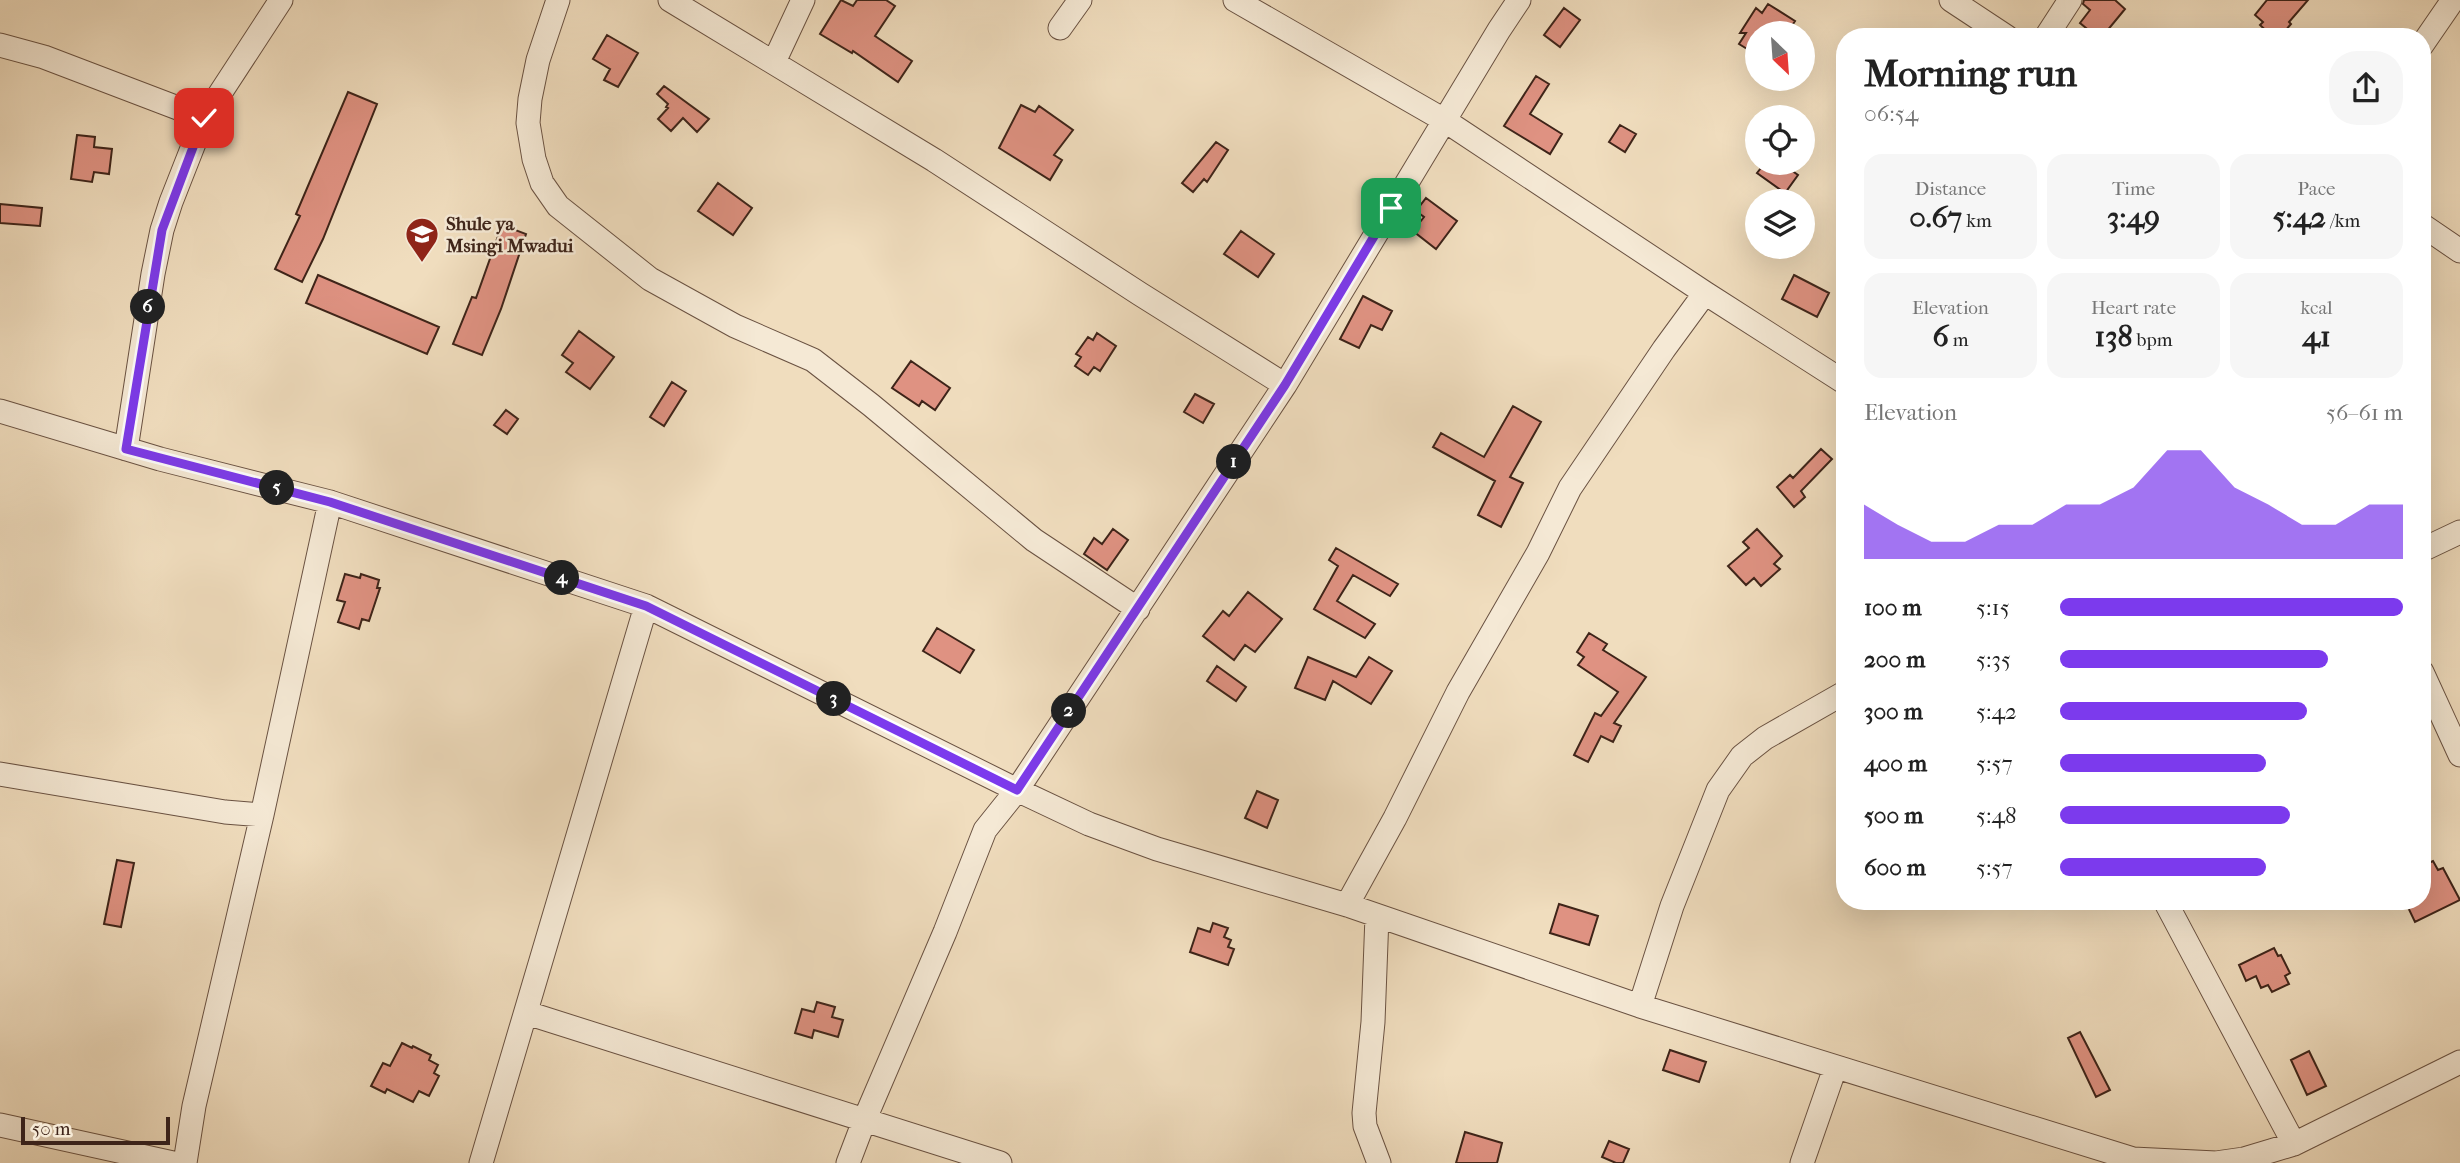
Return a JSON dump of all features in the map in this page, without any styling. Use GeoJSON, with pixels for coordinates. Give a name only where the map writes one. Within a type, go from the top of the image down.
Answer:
{"type":"FeatureCollection","features":[{"type":"Feature","properties":{"kind":"street"},"geometry":{"type":"LineString","coordinates":[[126,449],[162,230],[204,118],[281,0]]}},
{"type":"Feature","properties":{"kind":"street"},"geometry":{"type":"LineString","coordinates":[[558,0],[538,60],[528,123],[534,159],[542,183],[558,206],[650,279],[735,326],[813,360],[1034,540],[1138,609]]}},
{"type":"Feature","properties":{"kind":"street"},"geometry":{"type":"LineString","coordinates":[[670,0],[934,160],[1285,385]]}},
{"type":"Feature","properties":{"kind":"street"},"geometry":{"type":"LineString","coordinates":[[774,62],[803,0]]}},
{"type":"Feature","properties":{"kind":"street"},"geometry":{"type":"LineString","coordinates":[[1060,28],[1080,0]]}},
{"type":"Feature","properties":{"kind":"street"},"geometry":{"type":"LineString","coordinates":[[1235,0],[1444,120],[1836,377]]}},
{"type":"Feature","properties":{"kind":"street"},"geometry":{"type":"LineString","coordinates":[[848,1163],[945,933],[985,830],[1017,790],[1285,385],[1519,0]]}},
{"type":"Feature","properties":{"kind":"street"},"geometry":{"type":"LineString","coordinates":[[1951,0],[1993,28]]}},
{"type":"Feature","properties":{"kind":"street"},"geometry":{"type":"LineString","coordinates":[[2052,28],[2070,0]]}},
{"type":"Feature","properties":{"kind":"street"},"geometry":{"type":"LineString","coordinates":[[2431,32],[2453,0]]}},
{"type":"Feature","properties":{"kind":"street"},"geometry":{"type":"LineString","coordinates":[[0,46],[44,58],[204,118]]}},
{"type":"Feature","properties":{"kind":"street"},"geometry":{"type":"LineString","coordinates":[[2431,231],[2460,251]]}},
{"type":"Feature","properties":{"kind":"street"},"geometry":{"type":"LineString","coordinates":[[1347,905],[1395,818],[1458,692],[1538,553],[1570,488],[1705,293]]}},
{"type":"Feature","properties":{"kind":"street"},"geometry":{"type":"LineString","coordinates":[[0,411],[126,449],[330,502],[646,606],[1017,790],[1089,824],[1157,849],[1347,905],[1640,1006],[2133,1159],[2216,1163],[2244,1159],[2294,1144],[2460,1062]]}},
{"type":"Feature","properties":{"kind":"street"},"geometry":{"type":"LineString","coordinates":[[0,1125],[170,1162],[197,1093],[262,815],[330,502]]}},
{"type":"Feature","properties":{"kind":"street"},"geometry":{"type":"LineString","coordinates":[[2431,546],[2460,532]]}},
{"type":"Feature","properties":{"kind":"street"},"geometry":{"type":"LineString","coordinates":[[481,1163],[646,606]]}},
{"type":"Feature","properties":{"kind":"street"},"geometry":{"type":"LineString","coordinates":[[2431,692],[2460,755]]}},
{"type":"Feature","properties":{"kind":"street"},"geometry":{"type":"LineString","coordinates":[[1640,1006],[1696,841],[1718,790],[1732,768],[1759,742],[1836,698]]}},
{"type":"Feature","properties":{"kind":"street"},"geometry":{"type":"LineString","coordinates":[[0,774],[212,810],[262,815]]}},
{"type":"Feature","properties":{"kind":"street"},"geometry":{"type":"LineString","coordinates":[[2170,910],[2294,1144]]}},
{"type":"Feature","properties":{"kind":"street"},"geometry":{"type":"LineString","coordinates":[[1377,916],[1373,1022],[1364,1113],[1365,1126],[1379,1163]]}},
{"type":"Feature","properties":{"kind":"street"},"geometry":{"type":"LineString","coordinates":[[527,1013],[1000,1163]]}},
{"type":"Feature","properties":{"kind":"street"},"geometry":{"type":"LineString","coordinates":[[1802,1163],[1835,1068]]}},
{"type":"Feature","properties":{"kind":"building"},"geometry":{"type":"Polygon","coordinates":[[[841,0],[853,6],[857,0],[886,0],[895,6],[875,36],[912,61],[898,82],[853,51],[852,53],[820,34],[841,0]]]}},
{"type":"Feature","properties":{"kind":"building"},"geometry":{"type":"Polygon","coordinates":[[[2084,0],[2115,0],[2125,9],[2109,28],[2086,28],[2080,23],[2090,10],[2083,4],[2084,0]]]}},
{"type":"Feature","properties":{"kind":"building"},"geometry":{"type":"Polygon","coordinates":[[[2267,0],[2308,0],[2289,22],[2291,24],[2288,28],[2263,28],[2260,25],[2263,22],[2255,15],[2267,0]]]}},
{"type":"Feature","properties":{"kind":"building"},"geometry":{"type":"Polygon","coordinates":[[[1768,4],[1795,21],[1748,21],[1756,8],[1762,13],[1768,4]]]}},
{"type":"Feature","properties":{"kind":"building"},"geometry":{"type":"Polygon","coordinates":[[[1564,8],[1580,20],[1560,47],[1544,35],[1564,8]]]}},
{"type":"Feature","properties":{"kind":"building"},"geometry":{"type":"Polygon","coordinates":[[[607,35],[638,53],[618,87],[604,80],[610,69],[593,59],[607,35]]]}},
{"type":"Feature","properties":{"kind":"building"},"geometry":{"type":"Polygon","coordinates":[[[1745,35],[1745,48],[1739,44],[1745,35]]]}},
{"type":"Feature","properties":{"kind":"building"},"geometry":{"type":"Polygon","coordinates":[[[1536,76],[1549,84],[1530,114],[1562,134],[1550,154],[1504,126],[1536,76]]]}},
{"type":"Feature","properties":{"kind":"building"},"geometry":{"type":"Polygon","coordinates":[[[664,86],[709,119],[697,132],[683,118],[671,131],[658,119],[668,108],[668,104],[657,94],[664,86]]]}},
{"type":"Feature","properties":{"kind":"building"},"geometry":{"type":"Polygon","coordinates":[[[348,92],[377,104],[323,239],[302,282],[275,269],[300,216],[296,214],[348,92]]]}},
{"type":"Feature","properties":{"kind":"building"},"geometry":{"type":"Polygon","coordinates":[[[1021,105],[1035,112],[1039,106],[1073,130],[1054,155],[1062,160],[1050,180],[999,148],[1021,105]]]}},
{"type":"Feature","properties":{"kind":"building"},"geometry":{"type":"Polygon","coordinates":[[[1620,125],[1636,134],[1625,152],[1609,142],[1620,125]]]}},
{"type":"Feature","properties":{"kind":"building"},"geometry":{"type":"Polygon","coordinates":[[[77,135],[95,137],[94,147],[112,149],[109,174],[94,172],[92,182],[71,179],[77,135]]]}},
{"type":"Feature","properties":{"kind":"building"},"geometry":{"type":"Polygon","coordinates":[[[1216,142],[1228,150],[1207,182],[1204,179],[1193,192],[1182,183],[1216,142]]]}},
{"type":"Feature","properties":{"kind":"building"},"geometry":{"type":"Polygon","coordinates":[[[1760,175],[1798,175],[1788,189],[1779,189],[1760,175]]]}},
{"type":"Feature","properties":{"kind":"building"},"geometry":{"type":"Polygon","coordinates":[[[718,183],[752,208],[733,235],[698,211],[718,183]]]}},
{"type":"Feature","properties":{"kind":"building"},"geometry":{"type":"Polygon","coordinates":[[[1426,198],[1457,221],[1436,249],[1413,231],[1424,217],[1416,211],[1426,198]]]}},
{"type":"Feature","properties":{"kind":"building"},"geometry":{"type":"Polygon","coordinates":[[[0,204],[42,208],[40,226],[0,223],[0,204]]]}},
{"type":"Feature","properties":{"kind":"building"},"geometry":{"type":"Polygon","coordinates":[[[502,225],[526,234],[501,309],[482,355],[453,344],[472,297],[476,298],[502,225]]]}},
{"type":"Feature","properties":{"kind":"building"},"geometry":{"type":"Polygon","coordinates":[[[1241,231],[1274,254],[1258,277],[1224,254],[1241,231]]]}},
{"type":"Feature","properties":{"kind":"building"},"geometry":{"type":"Polygon","coordinates":[[[318,275],[439,327],[427,354],[306,303],[318,275]]]}},
{"type":"Feature","properties":{"kind":"building"},"geometry":{"type":"Polygon","coordinates":[[[1794,275],[1829,293],[1817,317],[1782,299],[1794,275]]]}},
{"type":"Feature","properties":{"kind":"building"},"geometry":{"type":"Polygon","coordinates":[[[1363,296],[1392,311],[1382,330],[1371,325],[1359,348],[1340,339],[1363,296]]]}},
{"type":"Feature","properties":{"kind":"building"},"geometry":{"type":"Polygon","coordinates":[[[579,331],[614,357],[590,389],[566,372],[573,363],[562,355],[579,331]]]}},
{"type":"Feature","properties":{"kind":"building"},"geometry":{"type":"Polygon","coordinates":[[[1097,333],[1116,346],[1100,371],[1094,367],[1088,375],[1075,366],[1081,357],[1076,354],[1088,337],[1093,340],[1097,333]]]}},
{"type":"Feature","properties":{"kind":"building"},"geometry":{"type":"Polygon","coordinates":[[[911,361],[950,388],[935,410],[922,401],[919,406],[892,388],[911,361]]]}},
{"type":"Feature","properties":{"kind":"building"},"geometry":{"type":"Polygon","coordinates":[[[672,382],[686,391],[664,426],[650,417],[672,382]]]}},
{"type":"Feature","properties":{"kind":"building"},"geometry":{"type":"Polygon","coordinates":[[[1195,394],[1214,404],[1203,423],[1184,412],[1195,394]]]}},
{"type":"Feature","properties":{"kind":"building"},"geometry":{"type":"Polygon","coordinates":[[[1513,406],[1541,422],[1510,477],[1523,483],[1501,527],[1478,515],[1495,481],[1433,447],[1441,433],[1484,457],[1513,406]]]}},
{"type":"Feature","properties":{"kind":"building"},"geometry":{"type":"Polygon","coordinates":[[[506,410],[518,419],[507,434],[494,425],[506,410]]]}},
{"type":"Feature","properties":{"kind":"building"},"geometry":{"type":"Polygon","coordinates":[[[1821,449],[1832,459],[1801,491],[1805,497],[1794,507],[1777,487],[1790,475],[1793,478],[1821,449]]]}},
{"type":"Feature","properties":{"kind":"building"},"geometry":{"type":"Polygon","coordinates":[[[1113,529],[1128,540],[1107,570],[1084,554],[1094,538],[1102,544],[1113,529]]]}},
{"type":"Feature","properties":{"kind":"building"},"geometry":{"type":"Polygon","coordinates":[[[1757,529],[1782,556],[1774,564],[1780,569],[1761,586],[1754,578],[1746,585],[1728,566],[1749,548],[1743,542],[1757,529]]]}},
{"type":"Feature","properties":{"kind":"building"},"geometry":{"type":"Polygon","coordinates":[[[1336,548],[1398,584],[1390,596],[1353,575],[1337,601],[1375,624],[1365,638],[1314,609],[1338,566],[1329,560],[1336,548]]]}},
{"type":"Feature","properties":{"kind":"building"},"geometry":{"type":"Polygon","coordinates":[[[345,574],[360,578],[361,574],[379,580],[377,588],[380,588],[369,621],[362,619],[359,629],[338,622],[345,602],[337,600],[345,574]]]}},
{"type":"Feature","properties":{"kind":"building"},"geometry":{"type":"Polygon","coordinates":[[[1248,592],[1282,619],[1255,652],[1245,645],[1234,660],[1203,636],[1223,611],[1229,616],[1248,592]]]}},
{"type":"Feature","properties":{"kind":"building"},"geometry":{"type":"Polygon","coordinates":[[[937,628],[974,650],[960,673],[923,651],[937,628]]]}},
{"type":"Feature","properties":{"kind":"building"},"geometry":{"type":"Polygon","coordinates":[[[1589,633],[1607,644],[1603,650],[1646,677],[1614,723],[1621,726],[1613,742],[1601,736],[1588,762],[1574,755],[1595,713],[1601,716],[1618,692],[1578,665],[1584,657],[1577,652],[1589,633]]]}},
{"type":"Feature","properties":{"kind":"building"},"geometry":{"type":"Polygon","coordinates":[[[1308,657],[1356,677],[1369,657],[1392,671],[1371,704],[1333,681],[1325,700],[1295,688],[1308,657]]]}},
{"type":"Feature","properties":{"kind":"building"},"geometry":{"type":"Polygon","coordinates":[[[1217,666],[1246,687],[1236,701],[1207,681],[1217,666]]]}},
{"type":"Feature","properties":{"kind":"building"},"geometry":{"type":"Polygon","coordinates":[[[1257,791],[1278,800],[1267,828],[1245,818],[1257,791]]]}},
{"type":"Feature","properties":{"kind":"building"},"geometry":{"type":"Polygon","coordinates":[[[117,860],[134,863],[121,927],[104,924],[117,860]]]}},
{"type":"Feature","properties":{"kind":"building"},"geometry":{"type":"Polygon","coordinates":[[[2433,861],[2438,870],[2443,868],[2460,900],[2415,922],[2409,910],[2431,910],[2433,861]]]}},
{"type":"Feature","properties":{"kind":"building"},"geometry":{"type":"Polygon","coordinates":[[[1559,904],[1598,916],[1589,945],[1550,933],[1559,904]]]}},
{"type":"Feature","properties":{"kind":"building"},"geometry":{"type":"Polygon","coordinates":[[[1213,923],[1228,928],[1224,937],[1231,940],[1228,947],[1234,949],[1228,965],[1190,952],[1198,928],[1210,932],[1213,923]]]}},
{"type":"Feature","properties":{"kind":"building"},"geometry":{"type":"Polygon","coordinates":[[[2274,948],[2278,956],[2281,955],[2290,973],[2285,976],[2289,984],[2272,992],[2268,985],[2261,988],[2256,976],[2246,981],[2239,965],[2274,948]]]}},
{"type":"Feature","properties":{"kind":"building"},"geometry":{"type":"Polygon","coordinates":[[[817,1002],[835,1007],[832,1017],[843,1020],[838,1037],[814,1030],[812,1038],[795,1033],[802,1009],[814,1012],[817,1002]]]}},
{"type":"Feature","properties":{"kind":"building"},"geometry":{"type":"Polygon","coordinates":[[[2080,1032],[2110,1090],[2096,1097],[2068,1038],[2080,1032]]]}},
{"type":"Feature","properties":{"kind":"building"},"geometry":{"type":"Polygon","coordinates":[[[402,1043],[431,1055],[429,1060],[438,1065],[434,1073],[439,1076],[429,1096],[419,1091],[413,1102],[387,1089],[385,1093],[371,1086],[383,1063],[390,1066],[402,1043]]]}},
{"type":"Feature","properties":{"kind":"building"},"geometry":{"type":"Polygon","coordinates":[[[1670,1050],[1706,1062],[1699,1082],[1663,1070],[1670,1050]]]}},
{"type":"Feature","properties":{"kind":"building"},"geometry":{"type":"Polygon","coordinates":[[[2309,1051],[2326,1086],[2307,1095],[2291,1060],[2309,1051]]]}},
{"type":"Feature","properties":{"kind":"building"},"geometry":{"type":"Polygon","coordinates":[[[1465,1132],[1502,1143],[1497,1163],[1456,1163],[1465,1132]]]}},
{"type":"Feature","properties":{"kind":"building"},"geometry":{"type":"Polygon","coordinates":[[[1609,1141],[1629,1149],[1623,1163],[1602,1157],[1609,1141]]]}},
{"type":"Feature","properties":{"kind":"place","name":"Shule ya Msingi Mwadui"},"geometry":{"type":"Point","coordinates":[422,264]}},
{"type":"Feature","properties":{"kind":"route"},"geometry":{"type":"LineString","coordinates":[[204,118],[162,230],[126,449],[330,502],[646,606],[1017,790],[1285,385],[1391,208]]}}]}
